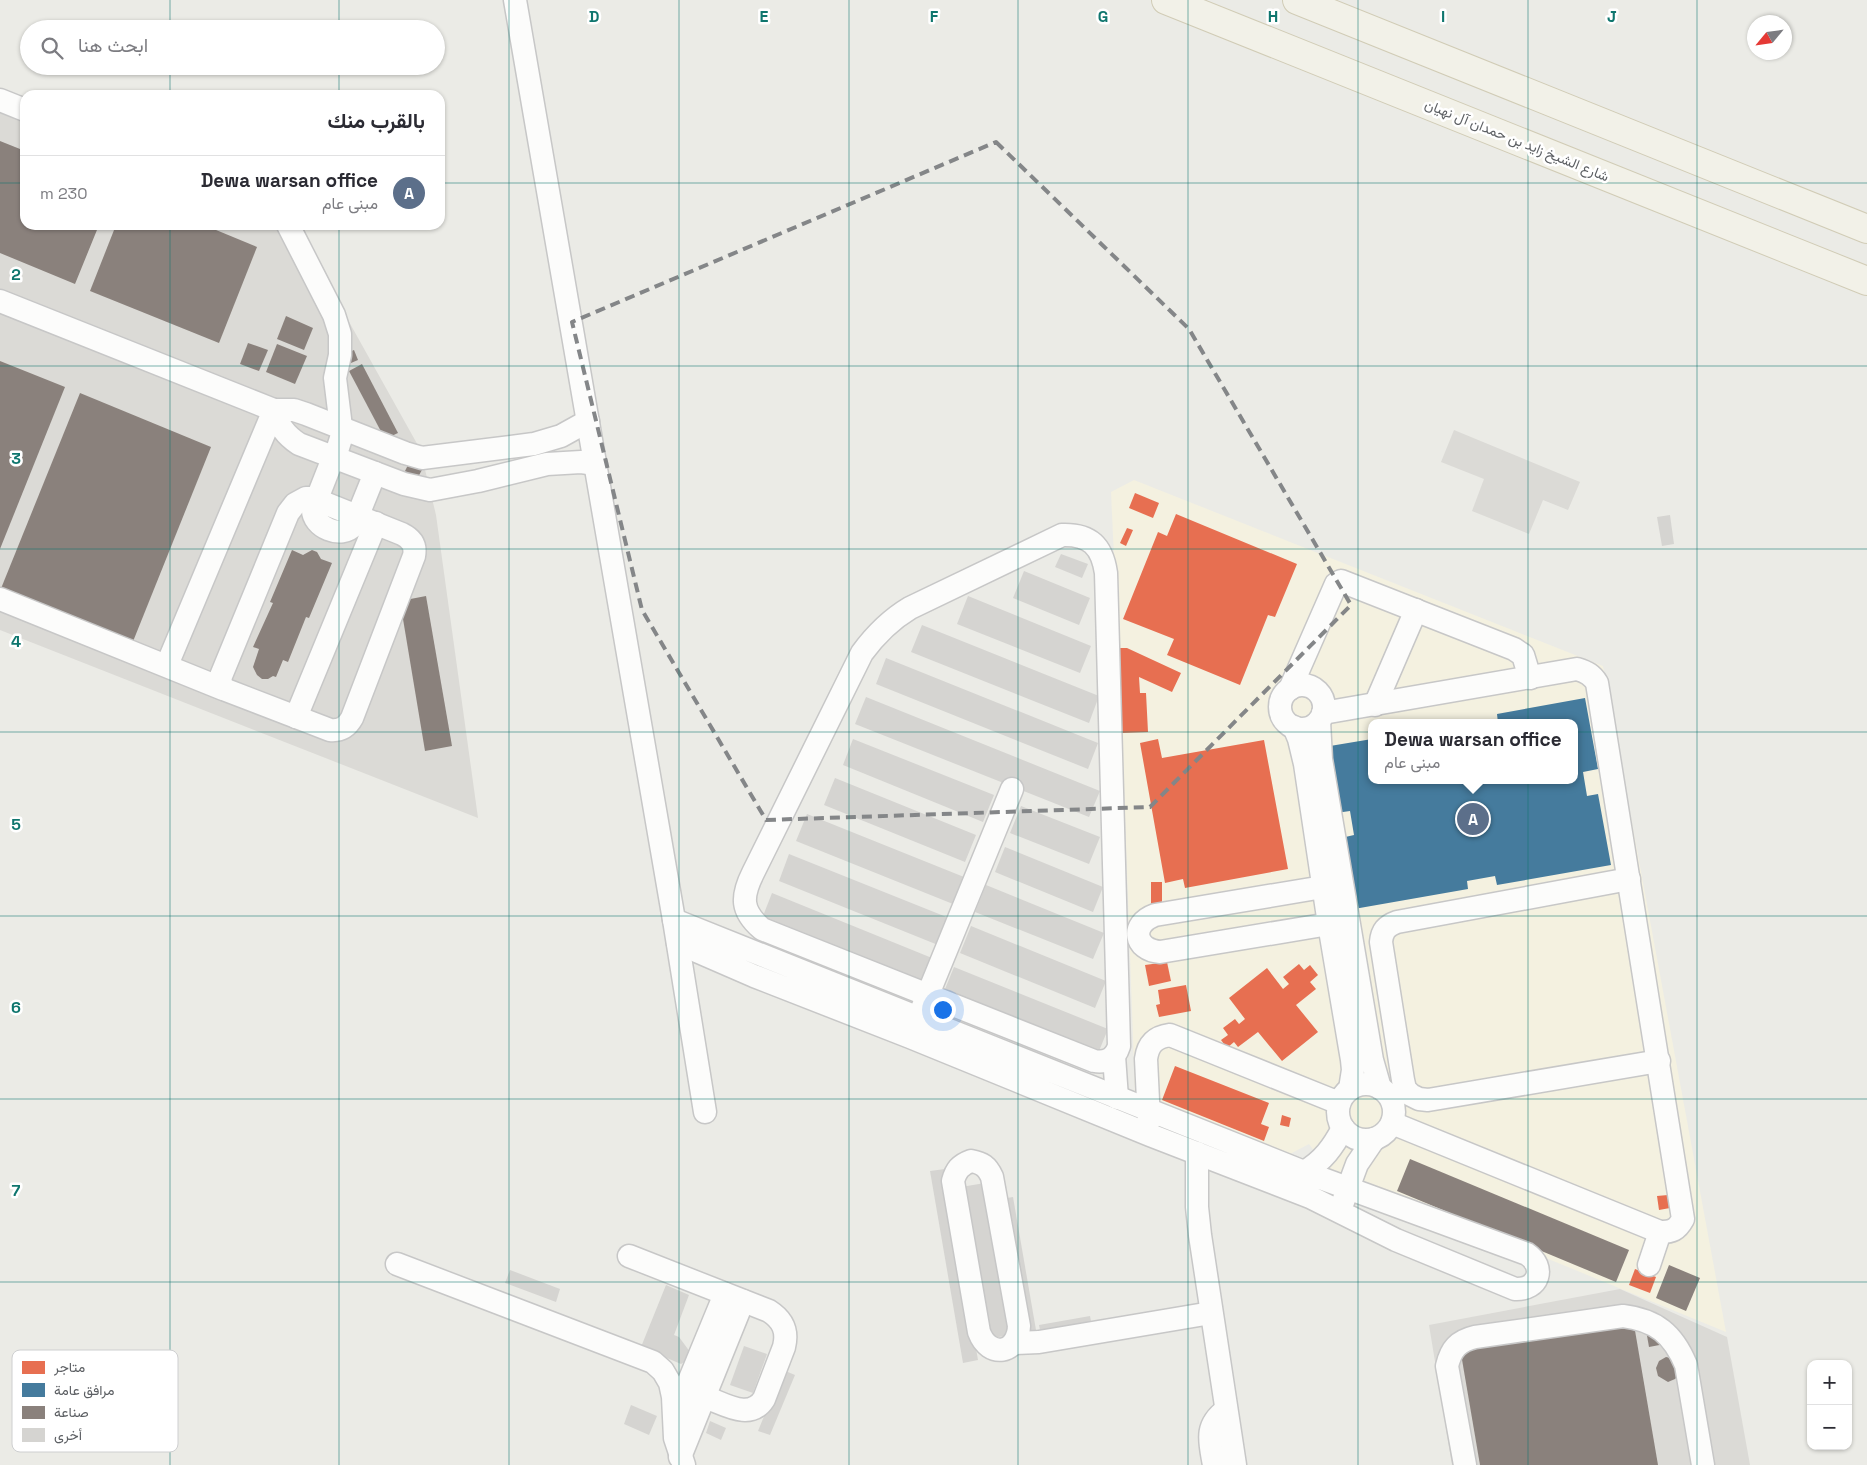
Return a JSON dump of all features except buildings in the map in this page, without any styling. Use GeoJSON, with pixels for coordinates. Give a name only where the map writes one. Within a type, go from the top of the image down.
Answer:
{"type":"FeatureCollection","features":[{"type":"Feature","properties":{"kind":"main road","name":"شارع الشيخ زايد بن حمدان آل نهيان"},"geometry":{"type":"LineString","coordinates":[[1166,0],[1867,281]]}},
{"type":"Feature","properties":{"kind":"main road"},"geometry":{"type":"LineString","coordinates":[[1297,0],[1867,229]]}},
{"type":"Feature","properties":{"kind":"street"},"geometry":{"type":"LineString","coordinates":[[516,4],[678,943],[705,1112]]}},
{"type":"Feature","properties":{"kind":"street"},"geometry":{"type":"LineString","coordinates":[[0,100],[20,108]]}},
{"type":"Feature","properties":{"kind":"street"},"geometry":{"type":"LineString","coordinates":[[291,230],[338,324],[341,344],[335,378],[341,427],[340,443],[316,500]]}},
{"type":"Feature","properties":{"kind":"street"},"geometry":{"type":"LineString","coordinates":[[0,301],[274,410],[294,410],[422,458],[473,453],[541,442],[561,436],[588,421]]}},
{"type":"Feature","properties":{"kind":"street"},"geometry":{"type":"LineString","coordinates":[[274,410],[280,426],[292,440],[299,444],[404,484],[430,490],[478,481],[548,464],[580,462],[596,464]]}},
{"type":"Feature","properties":{"kind":"street"},"geometry":{"type":"LineString","coordinates":[[167,665],[274,410]]}},
{"type":"Feature","properties":{"kind":"street"},"geometry":{"type":"LineString","coordinates":[[473,453],[478,481]]}},
{"type":"Feature","properties":{"kind":"street"},"geometry":{"type":"LineString","coordinates":[[296,717],[367,520],[375,473]]}},
{"type":"Feature","properties":{"kind":"street"},"geometry":{"type":"LineString","coordinates":[[0,599],[223,689],[335,730],[344,728],[352,718],[415,552],[410,539],[316,500],[306,498],[291,508],[221,676],[220,684],[223,689]]}},
{"type":"Feature","properties":{"kind":"street"},"geometry":{"type":"LineString","coordinates":[[1062,535],[1075,535],[1088,539],[1098,548],[1104,560],[1106,573],[1119,1046],[1114,1056],[1108,1060],[1094,1061],[928,995],[762,929],[753,921],[747,911],[744,899],[746,887],[862,653],[878,632],[896,616],[910,608],[1062,535]]}},
{"type":"Feature","properties":{"kind":"street"},"geometry":{"type":"LineString","coordinates":[[1298,687],[1338,582],[1344,581],[1514,649],[1523,656],[1530,678]]}},
{"type":"Feature","properties":{"kind":"street"},"geometry":{"type":"LineString","coordinates":[[1375,705],[1416,610]]}},
{"type":"Feature","properties":{"kind":"street"},"geometry":{"type":"LineString","coordinates":[[1331,622],[1298,687],[1282,699],[1281,712],[1288,724],[1294,727],[1308,728],[1321,717],[1375,705],[1577,669],[1585,671],[1597,683],[1683,1220],[1678,1228],[1669,1232],[1660,1232],[1392,1123]]}},
{"type":"Feature","properties":{"kind":"street"},"geometry":{"type":"LineString","coordinates":[[1298,687],[1313,688],[1323,699],[1321,759],[1374,1070],[1380,1088]]}},
{"type":"Feature","properties":{"kind":"street"},"geometry":{"type":"LineString","coordinates":[[1294,727],[1305,764],[1323,887],[1352,1060],[1353,1070],[1338,1111],[1339,1120],[1349,1135],[1357,1139],[1374,1139],[1385,1133],[1392,1123],[1394,1113],[1388,1095],[1380,1088],[1365,1084],[1345,1096]]}},
{"type":"Feature","properties":{"kind":"street"},"geometry":{"type":"LineString","coordinates":[[914,1027],[1012,789]]}},
{"type":"Feature","properties":{"kind":"street"},"geometry":{"type":"LineString","coordinates":[[1629,879],[1388,925],[1382,933],[1381,942],[1402,1080],[1405,1089],[1411,1096],[1428,1100],[1658,1061]]}},
{"type":"Feature","properties":{"kind":"street"},"geometry":{"type":"LineString","coordinates":[[1323,887],[1155,915],[1147,918],[1141,924],[1138,932],[1139,940],[1151,952],[1160,952],[1329,924]]}},
{"type":"Feature","properties":{"kind":"street"},"geometry":{"type":"LineString","coordinates":[[1295,891],[1304,905],[1305,914],[1299,929]]}},
{"type":"Feature","properties":{"kind":"street"},"geometry":{"type":"LineString","coordinates":[[674,920],[759,966]]}},
{"type":"Feature","properties":{"kind":"street"},"geometry":{"type":"LineString","coordinates":[[678,943],[759,966],[914,1027],[1149,1109],[1304,1172],[1527,1254],[1537,1266],[1536,1280],[1530,1286],[1523,1289],[1516,1288],[1396,1240],[1302,1194],[1150,1135],[914,1027]]}},
{"type":"Feature","properties":{"kind":"street"},"geometry":{"type":"LineString","coordinates":[[1365,1019],[1392,1014]]}},
{"type":"Feature","properties":{"kind":"street"},"geometry":{"type":"LineString","coordinates":[[1150,1135],[1147,1049],[1152,1041],[1160,1036],[1170,1035],[1345,1096]]}},
{"type":"Feature","properties":{"kind":"street"},"geometry":{"type":"LineString","coordinates":[[1114,1056],[1117,1098]]}},
{"type":"Feature","properties":{"kind":"street"},"geometry":{"type":"LineString","coordinates":[[1304,1172],[1323,1158],[1336,1142],[1343,1128]]}},
{"type":"Feature","properties":{"kind":"street"},"geometry":{"type":"LineString","coordinates":[[1339,1212],[1358,1164],[1374,1139]]}},
{"type":"Feature","properties":{"kind":"street"},"geometry":{"type":"LineString","coordinates":[[1197,1153],[1197,1208],[1211,1313],[1235,1465]]}},
{"type":"Feature","properties":{"kind":"street"},"geometry":{"type":"LineString","coordinates":[[1014,1343],[1018,1335],[1019,1326],[992,1177],[988,1168],[980,1162],[971,1161],[962,1164],[956,1172],[954,1181],[979,1332],[982,1341],[989,1347],[998,1350],[1007,1348],[1014,1343],[1039,1342],[1211,1313]]}},
{"type":"Feature","properties":{"kind":"street"},"geometry":{"type":"LineString","coordinates":[[1649,1265],[1660,1232]]}},
{"type":"Feature","properties":{"kind":"street"},"geometry":{"type":"LineString","coordinates":[[629,1256],[734,1297],[776,1316],[785,1330],[784,1347],[760,1405],[753,1410],[746,1411],[705,1397]]}},
{"type":"Feature","properties":{"kind":"street"},"geometry":{"type":"LineString","coordinates":[[397,1264],[653,1362],[663,1371],[670,1383],[673,1397],[675,1438],[682,1461]]}},
{"type":"Feature","properties":{"kind":"street"},"geometry":{"type":"LineString","coordinates":[[682,1461],[705,1397],[734,1297]]}},
{"type":"Feature","properties":{"kind":"street"},"geometry":{"type":"LineString","coordinates":[[673,1419],[734,1297]]}},
{"type":"Feature","properties":{"kind":"street"},"geometry":{"type":"LineString","coordinates":[[1465,1465],[1447,1366],[1450,1355],[1456,1346],[1465,1339],[1475,1336],[1623,1316],[1650,1322],[1663,1330],[1673,1340],[1680,1352],[1686,1365],[1703,1465]]}},
{"type":"Feature","properties":{"kind":"street"},"geometry":{"type":"LineString","coordinates":[[1214,1465],[1209,1438],[1211,1429],[1219,1415],[1226,1410]]}},
{"type":"Feature","properties":{"kind":"highlighted area"},"geometry":{"type":"Polygon","coordinates":[[[996,142],[1189,329],[1351,605],[1150,807],[766,820],[642,610],[572,322],[996,142]]]}},
{"type":"Feature","properties":{"kind":"shaded area"},"geometry":{"type":"Polygon","coordinates":[[[0,92],[20,100],[20,230],[298,230],[420,449],[436,515],[478,818],[0,630],[0,92]]]}},
{"type":"Feature","properties":{"kind":"shaded area"},"geometry":{"type":"Polygon","coordinates":[[[1454,430],[1580,482],[1568,510],[1543,500],[1529,534],[1472,511],[1484,479],[1441,462],[1454,430]]]}},
{"type":"Feature","properties":{"kind":"shaded area"},"geometry":{"type":"Polygon","coordinates":[[[1134,480],[1603,666],[1726,1332],[1327,1168],[1309,1144],[1288,1155],[1135,1094],[1111,492],[1134,480]]]}},
{"type":"Feature","properties":{"kind":"shaded area"},"geometry":{"type":"Polygon","coordinates":[[[1620,1289],[1727,1337],[1750,1465],[1452,1465],[1429,1325],[1620,1289]]]}},
{"type":"Feature","properties":{"kind":"place","name":"Dewa warsan office"},"geometry":{"type":"Point","coordinates":[1473,819]}}]}
